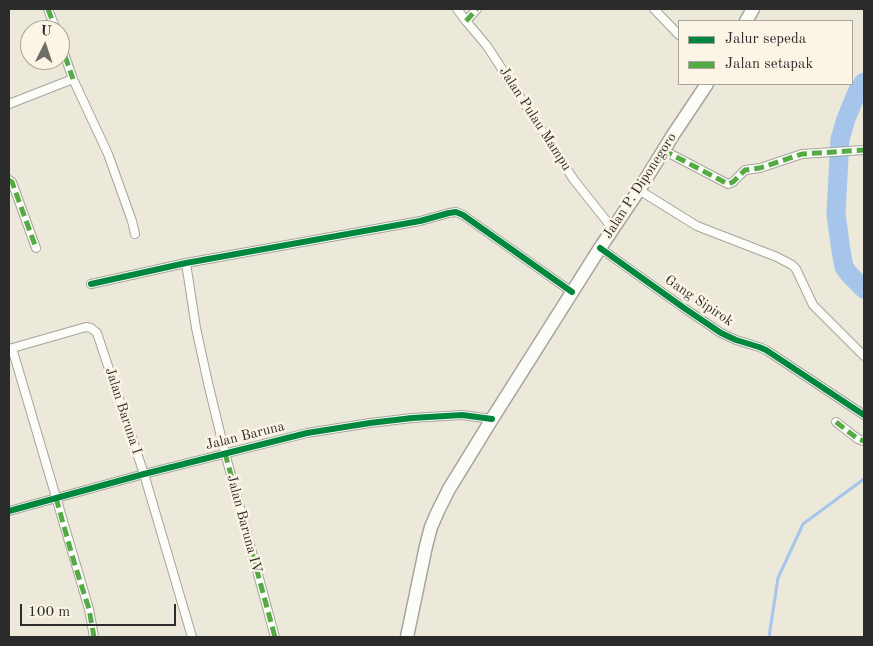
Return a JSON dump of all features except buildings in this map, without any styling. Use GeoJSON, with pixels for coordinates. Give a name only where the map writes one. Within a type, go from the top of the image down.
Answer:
{"type":"FeatureCollection","features":[{"type":"Feature","properties":{"kind":"main road"},"geometry":{"type":"LineString","coordinates":[[747,20],[753,9]]}},
{"type":"Feature","properties":{"kind":"main road","name":"Jalan P. Diponegoro"},"geometry":{"type":"LineString","coordinates":[[407,637],[431,527],[449,489],[600,248],[707,85]]}},
{"type":"Feature","properties":{"kind":"street","name":"Jalan Pulau Mampu"},"geometry":{"type":"LineString","coordinates":[[457,9],[487,46],[574,180],[613,229]]}},
{"type":"Feature","properties":{"kind":"street"},"geometry":{"type":"LineString","coordinates":[[466,21],[477,9]]}},
{"type":"Feature","properties":{"kind":"street"},"geometry":{"type":"LineString","coordinates":[[654,9],[678,34]]}},
{"type":"Feature","properties":{"kind":"street"},"geometry":{"type":"LineString","coordinates":[[69,70],[108,154],[135,234]]}},
{"type":"Feature","properties":{"kind":"street"},"geometry":{"type":"LineString","coordinates":[[9,104],[72,79]]}},
{"type":"Feature","properties":{"kind":"street"},"geometry":{"type":"LineString","coordinates":[[663,150],[728,184],[733,182],[745,170],[760,168],[802,154],[864,150]]}},
{"type":"Feature","properties":{"kind":"street"},"geometry":{"type":"LineString","coordinates":[[9,180],[12,182],[36,248]]}},
{"type":"Feature","properties":{"kind":"street"},"geometry":{"type":"LineString","coordinates":[[639,190],[697,226],[777,257],[792,265],[813,305],[864,356]]}},
{"type":"Feature","properties":{"kind":"street"},"geometry":{"type":"LineString","coordinates":[[91,284],[186,263],[456,212],[463,215],[572,292]]}},
{"type":"Feature","properties":{"kind":"street","name":"Gang Sipirok"},"geometry":{"type":"LineString","coordinates":[[600,248],[721,332],[736,340],[759,346],[766,350],[864,415]]}},
{"type":"Feature","properties":{"kind":"street","name":"Jalan Baruna IV"},"geometry":{"type":"LineString","coordinates":[[186,263],[196,328],[208,383],[275,637]]}},
{"type":"Feature","properties":{"kind":"street","name":"Jalan Baruna I"},"geometry":{"type":"LineString","coordinates":[[10,349],[86,327],[91,328],[96,333],[101,343],[144,474],[192,637]]}},
{"type":"Feature","properties":{"kind":"street"},"geometry":{"type":"LineString","coordinates":[[10,349],[89,609],[94,637]]}},
{"type":"Feature","properties":{"kind":"street","name":"Jalan Baruna"},"geometry":{"type":"LineString","coordinates":[[9,511],[144,474],[307,433],[370,423],[451,415],[492,419]]}},
{"type":"Feature","properties":{"kind":"street"},"geometry":{"type":"LineString","coordinates":[[836,422],[858,439],[864,441]]}},
{"type":"Feature","properties":{"kind":"waterway"},"geometry":{"type":"LineString","coordinates":[[864,82],[857,92],[840,139],[836,214],[844,267],[864,289]]}},
{"type":"Feature","properties":{"kind":"waterway"},"geometry":{"type":"LineString","coordinates":[[769,637],[778,578],[803,524],[864,479]]}},
{"type":"Feature","properties":{"kind":"marked path"},"geometry":{"type":"LineString","coordinates":[[48,9],[52,20]]}},
{"type":"Feature","properties":{"kind":"marked path"},"geometry":{"type":"LineString","coordinates":[[466,21],[477,9]]}},
{"type":"Feature","properties":{"kind":"marked path"},"geometry":{"type":"LineString","coordinates":[[70,70],[73,79]]}},
{"type":"Feature","properties":{"kind":"marked path"},"geometry":{"type":"LineString","coordinates":[[663,150],[728,184],[733,182],[745,170],[760,168],[802,154],[864,150]]}},
{"type":"Feature","properties":{"kind":"marked path"},"geometry":{"type":"LineString","coordinates":[[9,180],[12,182],[36,248]]}},
{"type":"Feature","properties":{"kind":"marked path"},"geometry":{"type":"LineString","coordinates":[[836,422],[858,439],[864,441]]}},
{"type":"Feature","properties":{"kind":"marked path"},"geometry":{"type":"LineString","coordinates":[[225,453],[275,637]]}},
{"type":"Feature","properties":{"kind":"marked path"},"geometry":{"type":"LineString","coordinates":[[56,498],[89,609],[94,637]]}},
{"type":"Feature","properties":{"kind":"cycle path"},"geometry":{"type":"LineString","coordinates":[[91,284],[186,263],[420,221],[456,212],[463,215],[572,292]]}},
{"type":"Feature","properties":{"kind":"cycle path"},"geometry":{"type":"LineString","coordinates":[[600,248],[721,333],[766,350],[864,415]]}},
{"type":"Feature","properties":{"kind":"cycle path"},"geometry":{"type":"LineString","coordinates":[[9,511],[144,474],[307,433],[412,418],[462,415],[492,419]]}}]}
